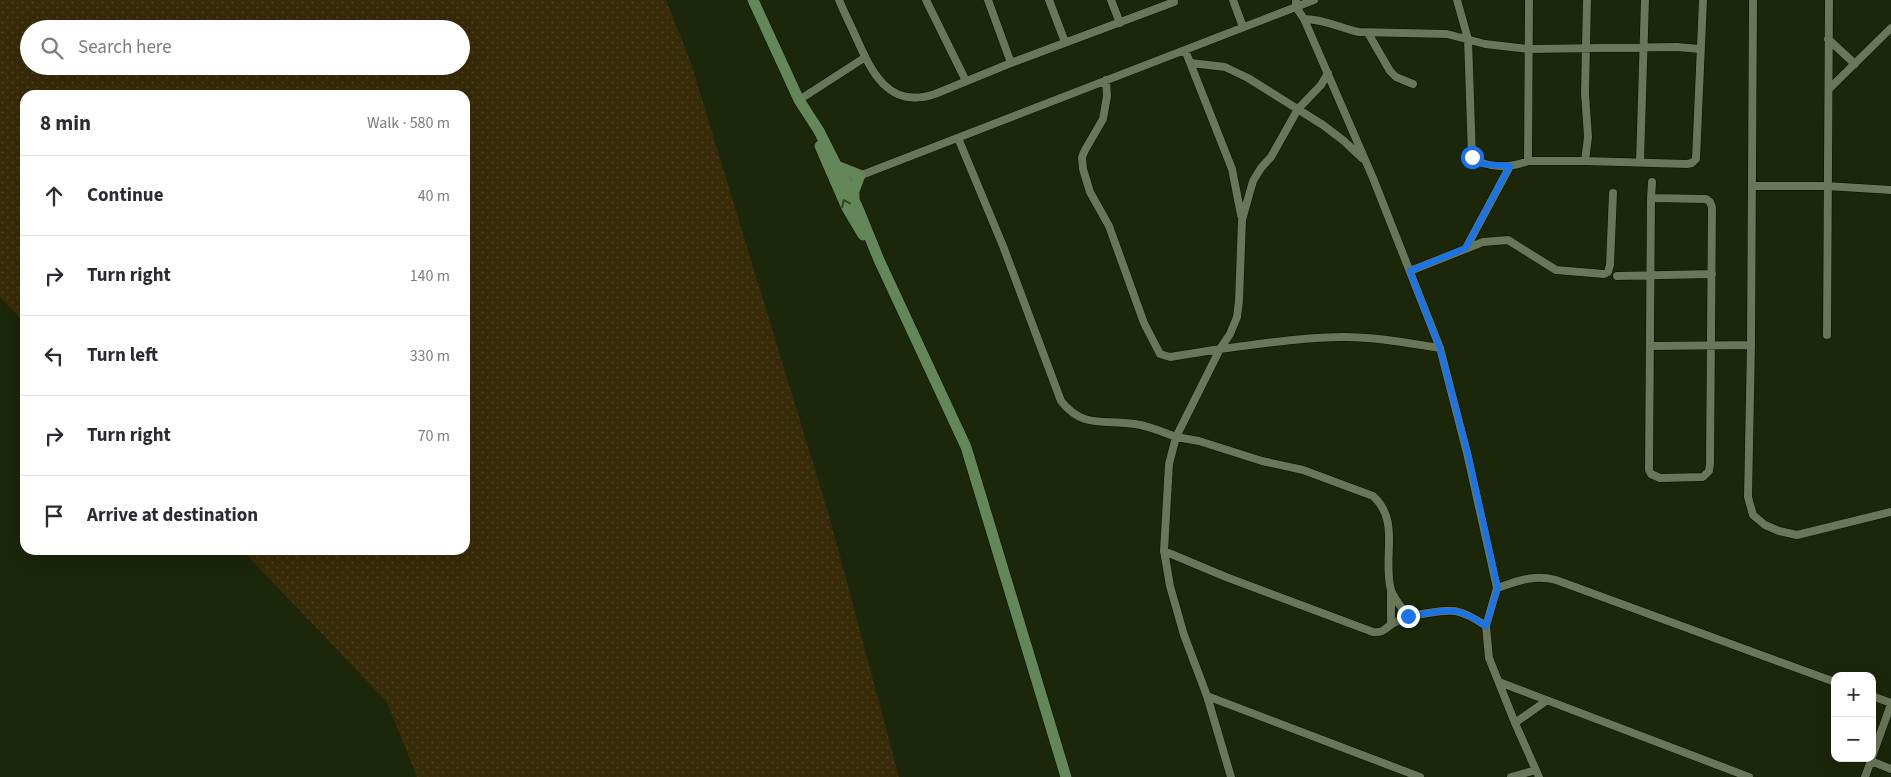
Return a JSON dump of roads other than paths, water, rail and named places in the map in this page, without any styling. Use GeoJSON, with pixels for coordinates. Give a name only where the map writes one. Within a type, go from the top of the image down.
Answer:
{"type":"FeatureCollection","features":[{"type":"Feature","properties":{"kind":"street"},"geometry":{"type":"LineString","coordinates":[[753,0],[799,100],[837,166],[847,208],[878,260]]}},
{"type":"Feature","properties":{"kind":"street"},"geometry":{"type":"LineString","coordinates":[[839,0],[864,58],[881,83],[901,96],[925,97],[1175,1]]}},
{"type":"Feature","properties":{"kind":"street"},"geometry":{"type":"LineString","coordinates":[[926,0],[966,81]]}},
{"type":"Feature","properties":{"kind":"street"},"geometry":{"type":"LineString","coordinates":[[988,0],[1011,63]]}},
{"type":"Feature","properties":{"kind":"street"},"geometry":{"type":"LineString","coordinates":[[1049,0],[1065,42]]}},
{"type":"Feature","properties":{"kind":"street"},"geometry":{"type":"LineString","coordinates":[[1111,0],[1120,23]]}},
{"type":"Feature","properties":{"kind":"street"},"geometry":{"type":"LineString","coordinates":[[1233,0],[1243,27]]}},
{"type":"Feature","properties":{"kind":"street"},"geometry":{"type":"LineString","coordinates":[[841,183],[1243,27],[1296,3],[1314,0]]}},
{"type":"Feature","properties":{"kind":"street"},"geometry":{"type":"LineString","coordinates":[[1457,0],[1468,39],[1472,157],[1482,164],[1510,166],[1528,161],[1692,163],[1696,159],[1703,0]]}},
{"type":"Feature","properties":{"kind":"street"},"geometry":{"type":"LineString","coordinates":[[1528,161],[1529,0]]}},
{"type":"Feature","properties":{"kind":"street"},"geometry":{"type":"LineString","coordinates":[[1585,161],[1588,138],[1585,93],[1587,0]]}},
{"type":"Feature","properties":{"kind":"street"},"geometry":{"type":"LineString","coordinates":[[1640,162],[1645,0]]}},
{"type":"Feature","properties":{"kind":"street"},"geometry":{"type":"LineString","coordinates":[[1753,0],[1751,119],[1753,186],[1748,497],[1753,515],[1765,525],[1797,536],[1891,512]]}},
{"type":"Feature","properties":{"kind":"street"},"geometry":{"type":"LineString","coordinates":[[1827,335],[1829,0]]}},
{"type":"Feature","properties":{"kind":"street"},"geometry":{"type":"LineString","coordinates":[[1296,3],[1366,162],[1440,348],[1468,453],[1498,588],[1486,626],[1489,658],[1515,723],[1538,773],[1512,777]]}},
{"type":"Feature","properties":{"kind":"street"},"geometry":{"type":"LineString","coordinates":[[1304,19],[1321,20],[1345,29],[1368,33],[1447,34],[1485,44],[1529,49],[1700,48]]}},
{"type":"Feature","properties":{"kind":"street"},"geometry":{"type":"LineString","coordinates":[[1828,90],[1891,28]]}},
{"type":"Feature","properties":{"kind":"street"},"geometry":{"type":"LineString","coordinates":[[1368,33],[1390,71],[1396,77],[1413,84]]}},
{"type":"Feature","properties":{"kind":"street"},"geometry":{"type":"LineString","coordinates":[[1828,38],[1854,64]]}},
{"type":"Feature","properties":{"kind":"street"},"geometry":{"type":"LineString","coordinates":[[1184,50],[1232,169],[1242,220],[1240,301],[1230,334],[1220,349],[1176,437],[1169,464],[1164,551],[1172,594],[1184,636],[1207,696],[1231,777]]}},
{"type":"Feature","properties":{"kind":"street"},"geometry":{"type":"LineString","coordinates":[[799,100],[864,58]]}},
{"type":"Feature","properties":{"kind":"street"},"geometry":{"type":"LineString","coordinates":[[1190,63],[1225,67],[1248,78],[1298,109],[1344,141],[1366,162]]}},
{"type":"Feature","properties":{"kind":"street"},"geometry":{"type":"LineString","coordinates":[[1242,220],[1253,181],[1271,157],[1298,109],[1321,85],[1328,73]]}},
{"type":"Feature","properties":{"kind":"street"},"geometry":{"type":"LineString","coordinates":[[1106,80],[1107,96],[1103,119],[1082,157],[1083,169],[1090,192],[1109,226],[1144,323],[1157,349],[1165,356],[1345,337],[1387,339],[1440,348]]}},
{"type":"Feature","properties":{"kind":"street"},"geometry":{"type":"LineString","coordinates":[[810,119],[841,183],[854,200],[878,260],[966,447],[1066,777]]}},
{"type":"Feature","properties":{"kind":"street"},"geometry":{"type":"LineString","coordinates":[[958,138],[1003,246],[1060,401],[1079,418],[1092,421],[1136,424],[1176,437],[1199,441],[1236,454],[1303,470],[1373,496],[1381,503],[1387,517],[1392,591],[1391,624]]}},
{"type":"Feature","properties":{"kind":"street"},"geometry":{"type":"LineString","coordinates":[[837,166],[860,175]]}},
{"type":"Feature","properties":{"kind":"street"},"geometry":{"type":"LineString","coordinates":[[1466,248],[1510,166]]}},
{"type":"Feature","properties":{"kind":"street"},"geometry":{"type":"LineString","coordinates":[[854,200],[854,191],[860,175]]}},
{"type":"Feature","properties":{"kind":"street"},"geometry":{"type":"LineString","coordinates":[[1651,198],[1700,198],[1710,202],[1712,207],[1709,471],[1703,477],[1660,478],[1651,474],[1649,470],[1650,275],[1651,198],[1652,182]]}},
{"type":"Feature","properties":{"kind":"street"},"geometry":{"type":"LineString","coordinates":[[1753,186],[1827,186],[1891,190]]}},
{"type":"Feature","properties":{"kind":"street"},"geometry":{"type":"LineString","coordinates":[[1410,271],[1484,242],[1508,240],[1556,270],[1604,274],[1608,272],[1610,265],[1613,193]]}},
{"type":"Feature","properties":{"kind":"street"},"geometry":{"type":"LineString","coordinates":[[1617,276],[1712,274]]}},
{"type":"Feature","properties":{"kind":"street"},"geometry":{"type":"LineString","coordinates":[[1650,346],[1751,345]]}},
{"type":"Feature","properties":{"kind":"street"},"geometry":{"type":"LineString","coordinates":[[1164,551],[1226,577],[1373,632],[1386,630],[1391,624],[1408,616],[1448,610],[1462,612],[1486,626]]}},
{"type":"Feature","properties":{"kind":"street"},"geometry":{"type":"LineString","coordinates":[[1498,588],[1532,577],[1545,577],[1556,580],[1831,681]]}},
{"type":"Feature","properties":{"kind":"street"},"geometry":{"type":"LineString","coordinates":[[1392,591],[1408,616]]}},
{"type":"Feature","properties":{"kind":"street"},"geometry":{"type":"LineString","coordinates":[[1499,682],[1749,777]]}},
{"type":"Feature","properties":{"kind":"street"},"geometry":{"type":"LineString","coordinates":[[1207,696],[1420,777]]}},
{"type":"Feature","properties":{"kind":"street"},"geometry":{"type":"LineString","coordinates":[[1876,697],[1891,703],[1876,747]]}},
{"type":"Feature","properties":{"kind":"street"},"geometry":{"type":"LineString","coordinates":[[1515,723],[1546,701]]}},
{"type":"Feature","properties":{"kind":"street"},"geometry":{"type":"LineString","coordinates":[[1876,761],[1891,769]]}},
{"type":"Feature","properties":{"kind":"street"},"geometry":{"type":"LineString","coordinates":[[1865,777],[1871,762]]}}]}
